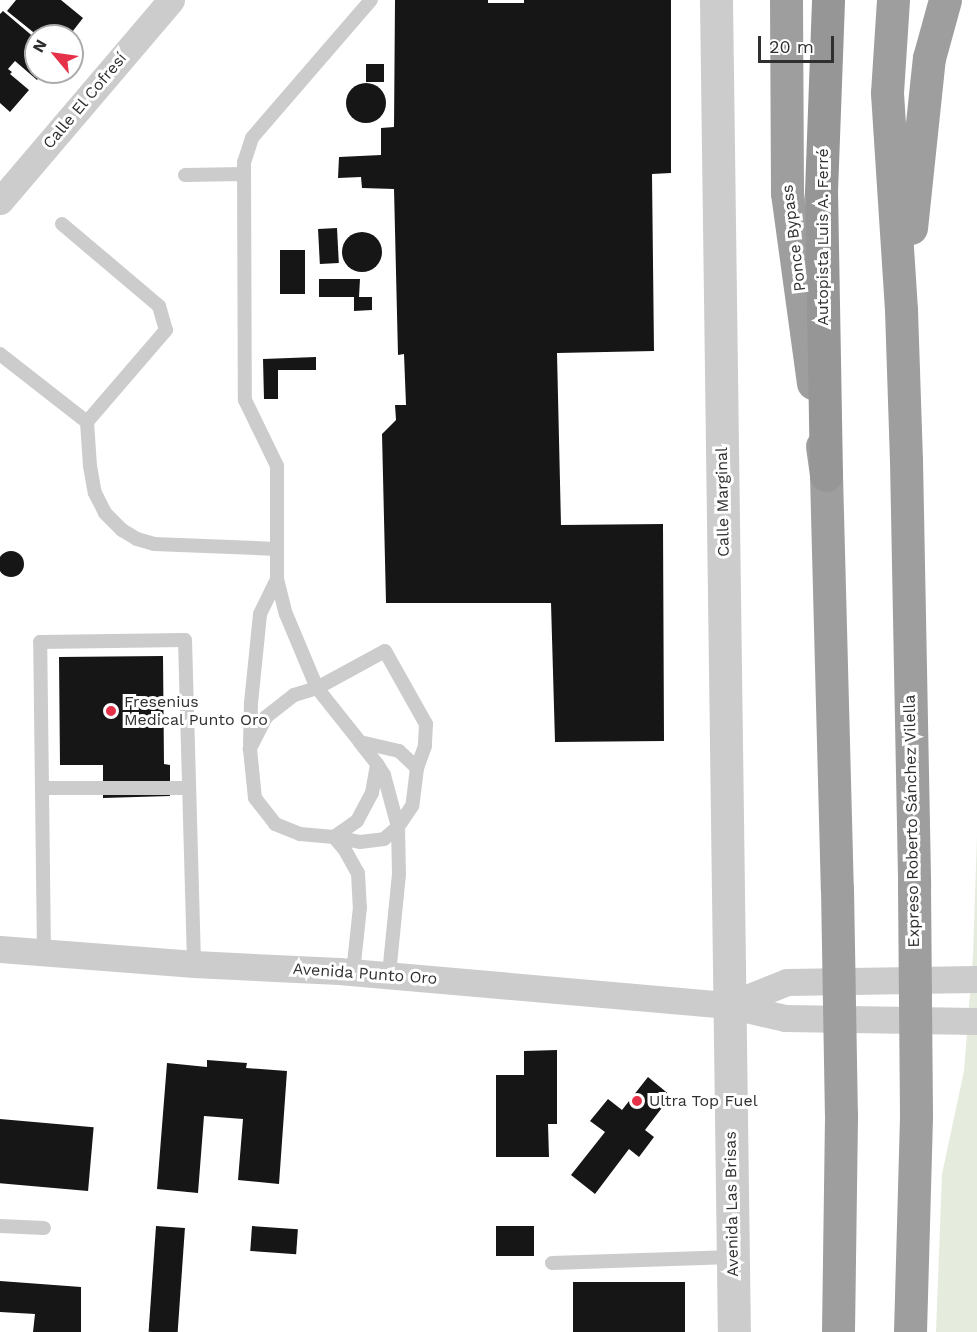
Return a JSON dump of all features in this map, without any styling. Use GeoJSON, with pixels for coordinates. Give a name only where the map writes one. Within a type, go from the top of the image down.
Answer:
{"type":"FeatureCollection","features":[{"type":"Feature","properties":{"kind":"highway","name":"Ponce Bypass"},"geometry":{"type":"LineString","coordinates":[[786,0],[787,193],[825,475]]}},
{"type":"Feature","properties":{"kind":"highway","name":"Autopista Luis A. Ferré"},"geometry":{"type":"LineString","coordinates":[[825,475],[822,192],[828,0]]}},
{"type":"Feature","properties":{"kind":"highway"},"geometry":{"type":"LineString","coordinates":[[894,0],[887,93],[900,310]]}},
{"type":"Feature","properties":{"kind":"highway"},"geometry":{"type":"LineString","coordinates":[[900,310],[929,58],[945,0]]}},
{"type":"Feature","properties":{"kind":"highway","name":"Expreso Roberto Sánchez Vilella"},"geometry":{"type":"LineString","coordinates":[[900,310],[906,460],[914,886],[916,1116],[909,1332]]}},
{"type":"Feature","properties":{"kind":"highway"},"geometry":{"type":"LineString","coordinates":[[825,475],[841,1114],[838,1332]]}},
{"type":"Feature","properties":{"kind":"street","name":"Calle El Cofresí"},"geometry":{"type":"LineString","coordinates":[[0,201],[171,0]]}},
{"type":"Feature","properties":{"kind":"street","name":"Calle Marginal"},"geometry":{"type":"LineString","coordinates":[[716,0],[729,1005]]}},
{"type":"Feature","properties":{"kind":"street","name":"Avenida Punto Oro"},"geometry":{"type":"LineString","coordinates":[[0,949],[44,954],[389,975],[729,1005],[785,1018],[977,1021]]}},
{"type":"Feature","properties":{"kind":"street"},"geometry":{"type":"LineString","coordinates":[[729,1005],[788,982],[977,979]]}},
{"type":"Feature","properties":{"kind":"street","name":"Avenida Las Brisas"},"geometry":{"type":"LineString","coordinates":[[729,1005],[734,1332]]}},
{"type":"Feature","properties":{"kind":"lane"},"geometry":{"type":"LineString","coordinates":[[371,0],[252,138],[244,162],[244,400],[277,466],[277,579],[286,614],[317,688],[384,775],[398,827],[399,874],[389,975]]}},
{"type":"Feature","properties":{"kind":"lane"},"geometry":{"type":"LineString","coordinates":[[184,175],[244,174]]}},
{"type":"Feature","properties":{"kind":"lane"},"geometry":{"type":"LineString","coordinates":[[62,224],[159,306],[166,330],[87,422]]}},
{"type":"Feature","properties":{"kind":"lane"},"geometry":{"type":"LineString","coordinates":[[0,354],[87,422],[95,493],[105,513],[122,530],[137,539],[154,544],[276,549]]}},
{"type":"Feature","properties":{"kind":"lane"},"geometry":{"type":"LineString","coordinates":[[250,749],[266,717],[294,695],[317,688],[385,651],[426,724],[425,746],[417,768],[412,806],[398,827],[384,839],[360,842],[300,834],[275,824],[255,798],[250,749],[251,703],[260,614],[277,579]]}},
{"type":"Feature","properties":{"kind":"lane"},"geometry":{"type":"LineString","coordinates":[[44,954],[40,642],[185,640],[195,964]]}},
{"type":"Feature","properties":{"kind":"lane"},"geometry":{"type":"LineString","coordinates":[[360,742],[399,751],[417,768]]}},
{"type":"Feature","properties":{"kind":"lane"},"geometry":{"type":"LineString","coordinates":[[334,837],[357,821],[372,793],[376,764]]}},
{"type":"Feature","properties":{"kind":"lane"},"geometry":{"type":"LineString","coordinates":[[42,788],[189,788]]}},
{"type":"Feature","properties":{"kind":"lane"},"geometry":{"type":"LineString","coordinates":[[334,837],[345,850],[358,873],[360,907],[353,972]]}},
{"type":"Feature","properties":{"kind":"lane"},"geometry":{"type":"LineString","coordinates":[[0,1226],[44,1228]]}},
{"type":"Feature","properties":{"kind":"lane"},"geometry":{"type":"LineString","coordinates":[[552,1263],[733,1257]]}},
{"type":"Feature","properties":{"kind":"green space"},"geometry":{"type":"Polygon","coordinates":[[[977,835],[977,1332],[936,1332],[942,1174],[964,1071],[973,955],[977,835]]]}},
{"type":"Feature","properties":{"kind":"building"},"geometry":{"type":"Polygon","coordinates":[[[16,0],[61,0],[83,18],[78,24],[24,25],[7,11],[16,0]]]}},
{"type":"Feature","properties":{"kind":"building"},"geometry":{"type":"Polygon","coordinates":[[[395,0],[488,0],[488,3],[524,3],[524,0],[671,0],[671,173],[652,174],[654,351],[557,353],[561,525],[663,524],[664,741],[555,742],[551,603],[386,603],[382,434],[396,420],[395,405],[406,405],[404,354],[398,355],[394,189],[362,188],[361,177],[338,178],[339,157],[381,155],[381,128],[394,127],[395,0]]]}},
{"type":"Feature","properties":{"kind":"building"},"geometry":{"type":"Polygon","coordinates":[[[3,11],[24,29],[24,69],[15,61],[8,69],[12,72],[10,74],[29,90],[10,112],[0,103],[0,14],[3,11]]]}},
{"type":"Feature","properties":{"kind":"building"},"geometry":{"type":"Polygon","coordinates":[[[366,64],[384,64],[384,82],[366,82],[366,64]]]}},
{"type":"Feature","properties":{"kind":"building"},"geometry":{"type":"Polygon","coordinates":[[[366,83],[380,89],[386,103],[380,117],[366,123],[352,117],[346,103],[352,89],[366,83]]]}},
{"type":"Feature","properties":{"kind":"building"},"geometry":{"type":"Polygon","coordinates":[[[337,228],[339,263],[320,264],[318,229],[337,228]]]}},
{"type":"Feature","properties":{"kind":"building"},"geometry":{"type":"Polygon","coordinates":[[[362,232],[376,238],[382,252],[376,266],[362,272],[348,266],[342,252],[348,238],[362,232]]]}},
{"type":"Feature","properties":{"kind":"building"},"geometry":{"type":"Polygon","coordinates":[[[280,250],[305,250],[305,294],[280,294],[280,250]]]}},
{"type":"Feature","properties":{"kind":"building"},"geometry":{"type":"Polygon","coordinates":[[[319,279],[360,279],[359,297],[372,297],[372,310],[354,311],[354,297],[319,297],[319,279]]]}},
{"type":"Feature","properties":{"kind":"building"},"geometry":{"type":"Polygon","coordinates":[[[316,357],[316,370],[278,370],[278,399],[264,399],[263,359],[316,357]]]}},
{"type":"Feature","properties":{"kind":"building"},"geometry":{"type":"Polygon","coordinates":[[[11,551],[20,555],[24,564],[20,573],[11,577],[2,573],[-2,564],[2,555],[11,551]]]}},
{"type":"Feature","properties":{"kind":"building","name":"Fresenius Medical Punto Oro"},"geometry":{"type":"Polygon","coordinates":[[[163,656],[164,764],[170,765],[170,796],[103,798],[103,765],[60,765],[59,657],[163,656]]]}},
{"type":"Feature","properties":{"kind":"building"},"geometry":{"type":"Polygon","coordinates":[[[557,1050],[557,1124],[548,1124],[549,1157],[496,1157],[496,1075],[524,1075],[524,1051],[557,1050]]]}},
{"type":"Feature","properties":{"kind":"building"},"geometry":{"type":"Polygon","coordinates":[[[207,1060],[247,1063],[246,1068],[287,1071],[279,1184],[238,1180],[243,1119],[204,1116],[198,1193],[157,1189],[167,1063],[207,1067],[207,1060]]]}},
{"type":"Feature","properties":{"kind":"building"},"geometry":{"type":"Polygon","coordinates":[[[648,1077],[671,1096],[645,1130],[654,1137],[639,1157],[629,1149],[595,1194],[571,1175],[605,1132],[590,1121],[608,1099],[622,1110],[648,1077]]]}},
{"type":"Feature","properties":{"kind":"building"},"geometry":{"type":"Polygon","coordinates":[[[0,1119],[94,1127],[88,1191],[0,1183],[0,1119]]]}},
{"type":"Feature","properties":{"kind":"building"},"geometry":{"type":"Polygon","coordinates":[[[156,1226],[185,1228],[178,1332],[149,1332],[156,1226]]]}},
{"type":"Feature","properties":{"kind":"building"},"geometry":{"type":"Polygon","coordinates":[[[252,1226],[298,1229],[296,1254],[250,1251],[252,1226]]]}},
{"type":"Feature","properties":{"kind":"building"},"geometry":{"type":"Polygon","coordinates":[[[496,1226],[534,1226],[534,1256],[496,1256],[496,1226]]]}},
{"type":"Feature","properties":{"kind":"building"},"geometry":{"type":"Polygon","coordinates":[[[0,1281],[81,1287],[81,1332],[33,1332],[35,1314],[0,1312],[0,1281]]]}},
{"type":"Feature","properties":{"kind":"building"},"geometry":{"type":"Polygon","coordinates":[[[573,1282],[685,1282],[685,1332],[573,1332],[573,1282]]]}},
{"type":"Feature","properties":{"kind":"place","name":"Fresenius Medical Punto Oro"},"geometry":{"type":"Point","coordinates":[111,711]}},
{"type":"Feature","properties":{"kind":"place","name":"Ultra Top Fuel"},"geometry":{"type":"Point","coordinates":[637,1101]}}]}
